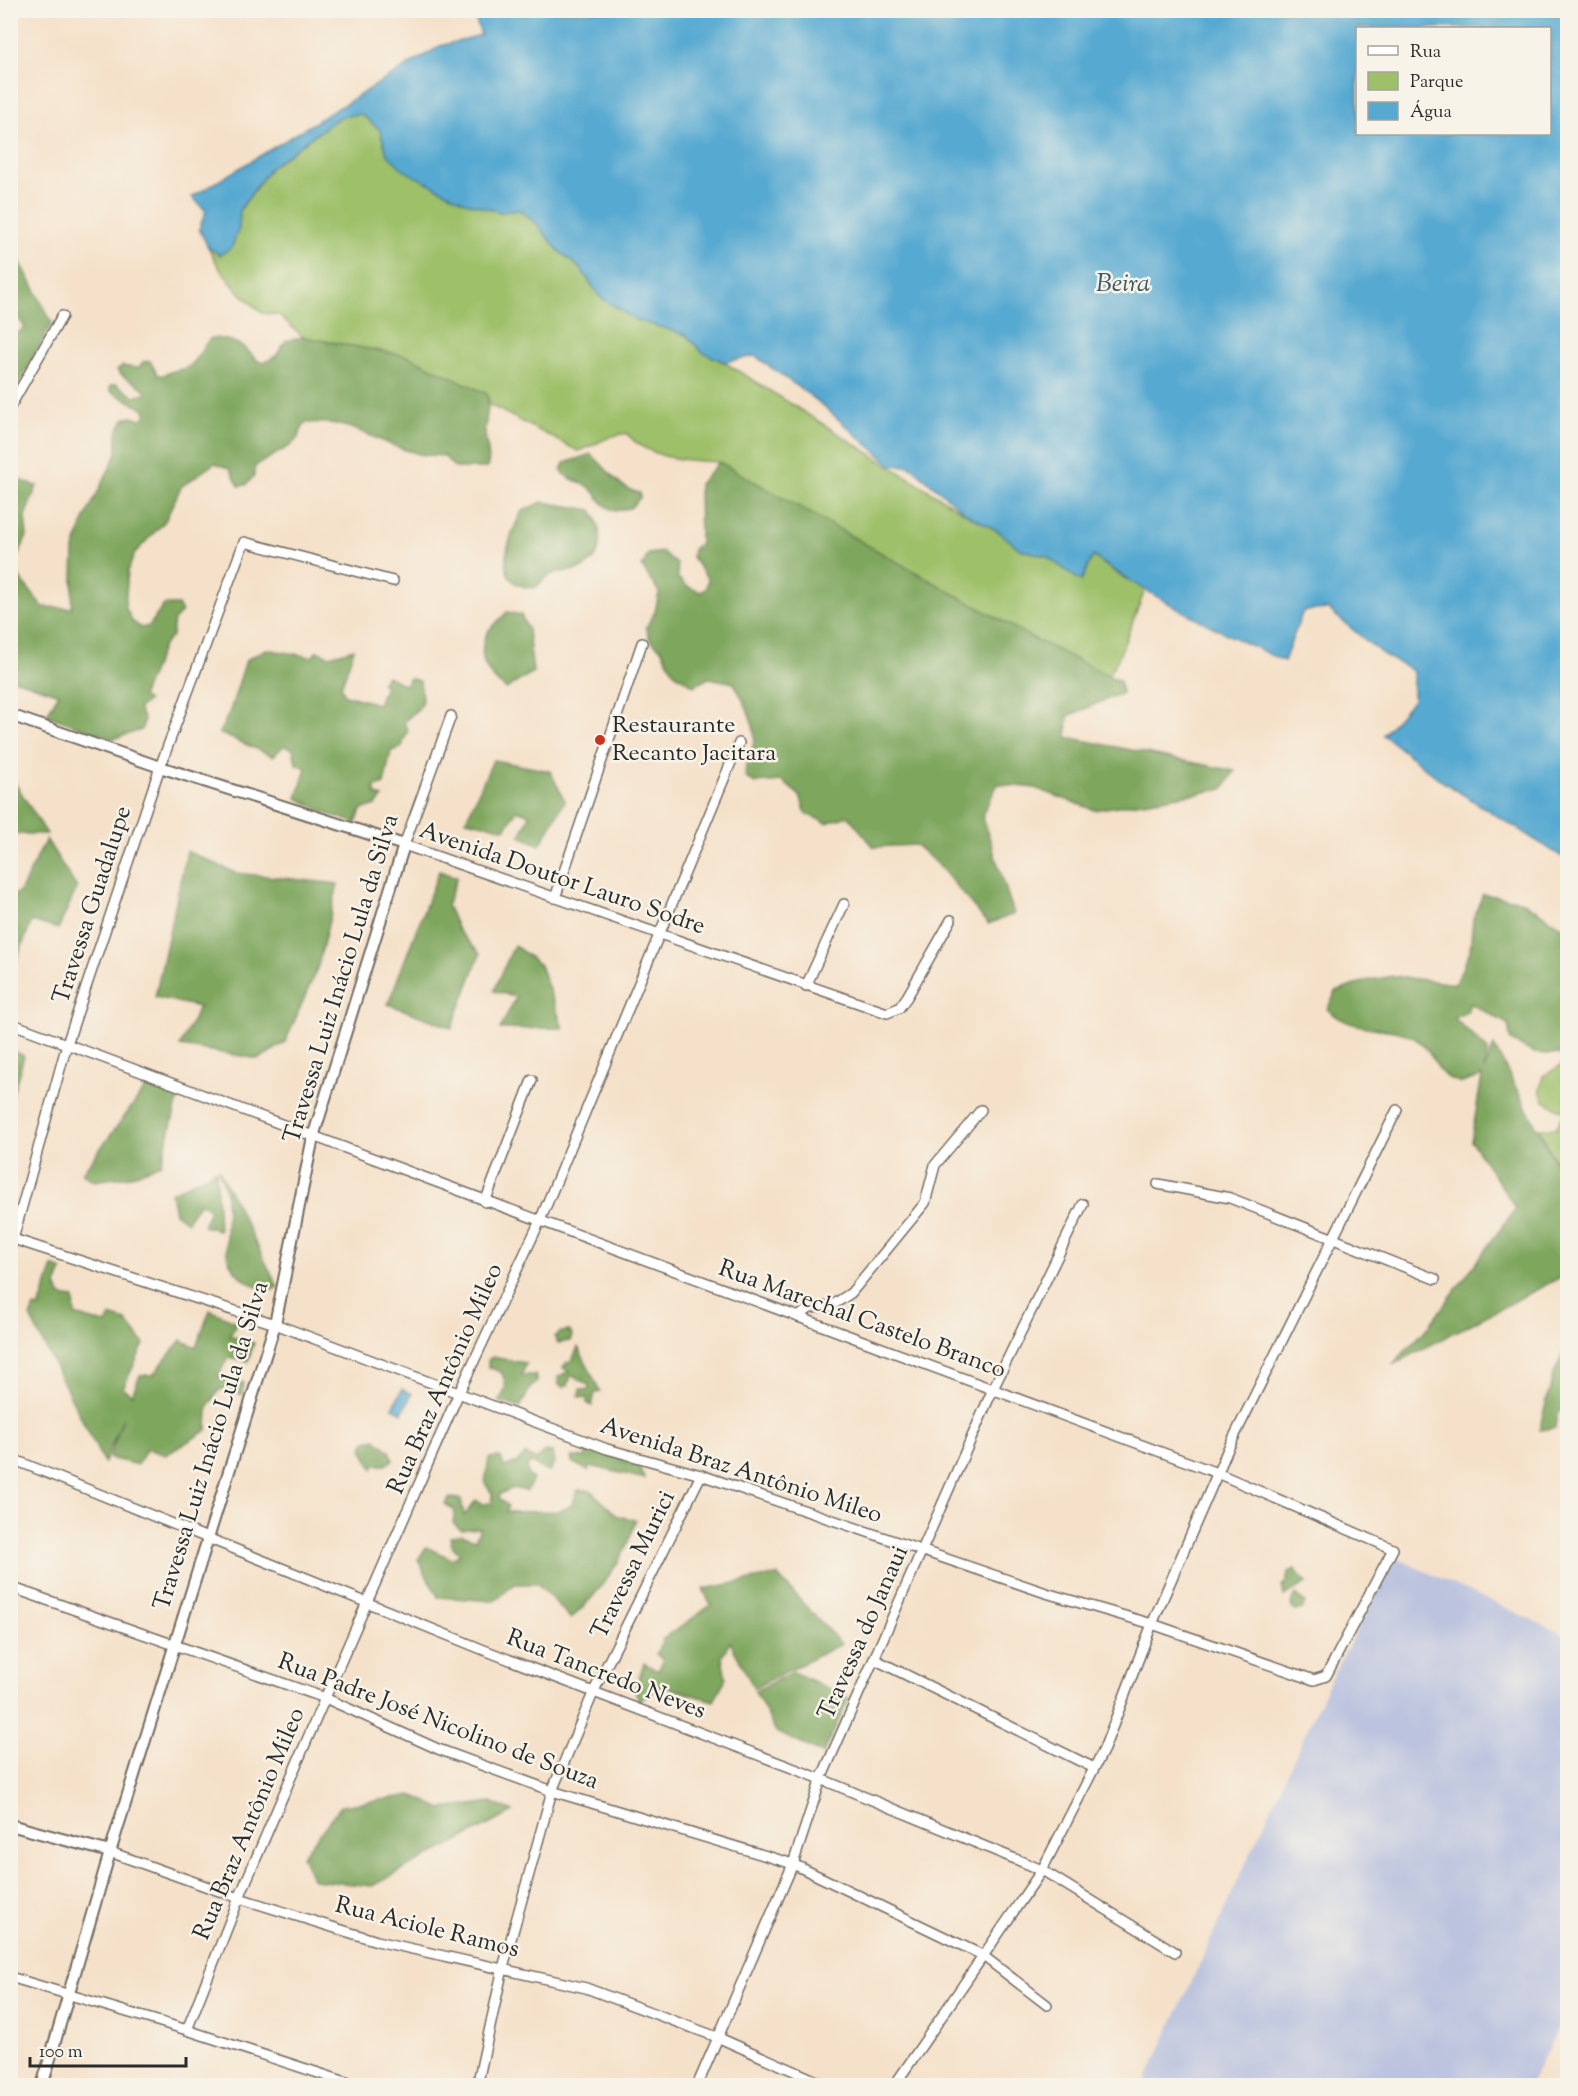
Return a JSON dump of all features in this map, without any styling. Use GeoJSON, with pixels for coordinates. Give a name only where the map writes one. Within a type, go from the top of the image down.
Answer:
{"type":"FeatureCollection","features":[{"type":"Feature","properties":{"kind":"street"},"geometry":{"type":"LineString","coordinates":[[10,407],[62,316]]}},
{"type":"Feature","properties":{"kind":"street","name":"Travessa Guadalupe"},"geometry":{"type":"LineString","coordinates":[[10,1250],[67,1044],[160,767],[244,542],[393,581]]}},
{"type":"Feature","properties":{"kind":"street"},"geometry":{"type":"LineString","coordinates":[[555,898],[642,643]]}},
{"type":"Feature","properties":{"kind":"street","name":"Avenida Doutor Lauro Sodre"},"geometry":{"type":"LineString","coordinates":[[10,715],[160,767],[404,845],[887,1013],[893,1012],[907,997],[951,920]]}},
{"type":"Feature","properties":{"kind":"street","name":"Travessa Luiz Inácio Lula da Silva"},"geometry":{"type":"LineString","coordinates":[[42,2085],[110,1852],[275,1324],[313,1137],[404,845],[451,716]]}},
{"type":"Feature","properties":{"kind":"street","name":"Rua Braz Antônio Mileo"},"geometry":{"type":"LineString","coordinates":[[187,2030],[238,1898],[325,1698],[458,1395],[539,1223],[739,743]]}},
{"type":"Feature","properties":{"kind":"street"},"geometry":{"type":"LineString","coordinates":[[806,986],[844,904]]}},
{"type":"Feature","properties":{"kind":"street","name":"Rua Marechal Castelo Branco"},"geometry":{"type":"LineString","coordinates":[[10,1023],[539,1223],[1217,1473],[1393,1549]]}},
{"type":"Feature","properties":{"kind":"street"},"geometry":{"type":"LineString","coordinates":[[485,1202],[532,1080]]}},
{"type":"Feature","properties":{"kind":"street"},"geometry":{"type":"LineString","coordinates":[[798,1317],[810,1308],[831,1306],[851,1293],[925,1203],[935,1166],[981,1110]]}},
{"type":"Feature","properties":{"kind":"street"},"geometry":{"type":"LineString","coordinates":[[894,2085],[1042,1870],[1094,1767],[1217,1473],[1331,1238],[1397,1110]]}},
{"type":"Feature","properties":{"kind":"street"},"geometry":{"type":"LineString","coordinates":[[1158,1184],[1230,1198],[1435,1279]]}},
{"type":"Feature","properties":{"kind":"street","name":"Travessa do Janaui"},"geometry":{"type":"LineString","coordinates":[[697,2085],[793,1864],[821,1779],[993,1389],[1083,1204]]}},
{"type":"Feature","properties":{"kind":"street","name":"Avenida Braz Antônio Mileo"},"geometry":{"type":"LineString","coordinates":[[12,1238],[275,1324],[458,1395],[607,1449],[700,1474],[1046,1593],[1152,1624],[1318,1680],[1326,1676],[1393,1549]]}},
{"type":"Feature","properties":{"kind":"street","name":"Rua Tancredo Neves"},"geometry":{"type":"LineString","coordinates":[[10,1458],[368,1602],[821,1779],[1042,1870],[1175,1952]]}},
{"type":"Feature","properties":{"kind":"street","name":"Travessa Murici"},"geometry":{"type":"LineString","coordinates":[[477,2085],[503,1968],[552,1791],[594,1691],[700,1474]]}},
{"type":"Feature","properties":{"kind":"street","name":"Rua Padre José Nicolino de Souza"},"geometry":{"type":"LineString","coordinates":[[10,1587],[325,1698],[438,1749],[552,1791],[793,1864],[982,1955],[1047,2005]]}},
{"type":"Feature","properties":{"kind":"street"},"geometry":{"type":"LineString","coordinates":[[874,1659],[1094,1767]]}},
{"type":"Feature","properties":{"kind":"street","name":"Rua Aciole Ramos"},"geometry":{"type":"LineString","coordinates":[[10,1825],[110,1852],[238,1898],[377,1941],[586,1988],[717,2037],[828,2085]]}},
{"type":"Feature","properties":{"kind":"street"},"geometry":{"type":"LineString","coordinates":[[10,1977],[187,2030],[358,2085]]}},
{"type":"Feature","properties":{"kind":"shaded area"},"geometry":{"type":"Polygon","coordinates":[[[1396,1558],[1567,1636],[1567,2012],[1529,2085],[1144,2085],[1331,1678],[1396,1558]]]}},
{"type":"Feature","properties":{"kind":"green space"},"geometry":{"type":"Polygon","coordinates":[[[361,114],[380,130],[387,154],[500,212],[520,210],[537,224],[558,250],[581,269],[600,297],[636,319],[686,335],[702,352],[724,362],[968,515],[998,531],[1020,549],[1046,556],[1081,581],[1092,556],[1122,577],[1146,588],[1118,659],[1107,677],[1036,640],[719,462],[681,459],[657,454],[636,443],[627,434],[609,438],[578,451],[490,405],[487,394],[407,356],[303,337],[279,315],[262,313],[236,289],[220,269],[208,247],[220,254],[239,228],[240,210],[271,167],[340,117],[361,114]]]}},
{"type":"Feature","properties":{"kind":"green space"},"geometry":{"type":"Polygon","coordinates":[[[19,259],[52,323],[11,397],[11,339],[25,327],[16,316],[13,303],[11,305],[11,264],[19,259]]]}},
{"type":"Feature","properties":{"kind":"green space"},"geometry":{"type":"Polygon","coordinates":[[[303,337],[407,356],[487,394],[485,429],[489,458],[487,468],[455,468],[444,456],[419,454],[350,428],[322,423],[305,423],[297,439],[290,446],[255,466],[254,476],[246,485],[239,486],[230,469],[215,463],[181,487],[165,521],[135,553],[128,571],[125,606],[132,621],[141,628],[149,626],[164,605],[178,605],[182,612],[174,620],[172,636],[163,646],[142,697],[148,701],[138,709],[144,719],[142,730],[113,739],[46,715],[59,694],[11,680],[11,477],[37,486],[25,516],[27,536],[17,558],[19,577],[43,607],[72,608],[74,549],[84,520],[117,453],[117,432],[124,419],[145,417],[146,410],[110,391],[110,386],[116,384],[135,397],[147,393],[117,370],[122,366],[138,368],[143,362],[150,361],[158,375],[185,368],[194,362],[211,338],[237,343],[255,359],[264,363],[276,356],[286,341],[303,337]]]}},
{"type":"Feature","properties":{"kind":"green space"},"geometry":{"type":"Polygon","coordinates":[[[591,454],[619,483],[640,493],[640,498],[630,508],[615,511],[609,508],[590,488],[567,476],[561,470],[564,463],[591,454]]]}},
{"type":"Feature","properties":{"kind":"green space"},"geometry":{"type":"Polygon","coordinates":[[[719,462],[1036,640],[1120,681],[1122,693],[1068,716],[1067,737],[1235,771],[1223,789],[1094,810],[1035,788],[998,784],[982,815],[1014,914],[988,924],[941,868],[916,845],[874,847],[848,816],[827,823],[806,814],[800,796],[782,781],[756,783],[746,778],[746,764],[755,736],[748,712],[734,683],[709,678],[694,686],[674,673],[661,649],[650,640],[646,627],[655,612],[659,592],[642,567],[648,554],[662,552],[677,564],[678,578],[688,587],[701,592],[706,588],[708,579],[692,557],[693,549],[700,544],[699,484],[719,462]]]}},
{"type":"Feature","properties":{"kind":"green space"},"geometry":{"type":"Polygon","coordinates":[[[542,502],[592,510],[600,533],[600,542],[595,557],[590,563],[582,568],[550,575],[535,588],[520,585],[511,579],[506,559],[512,534],[522,511],[542,502]]]}},
{"type":"Feature","properties":{"kind":"green space"},"geometry":{"type":"Polygon","coordinates":[[[507,612],[521,615],[528,630],[533,672],[506,689],[494,679],[486,667],[483,645],[492,627],[507,612]]]}},
{"type":"Feature","properties":{"kind":"green space"},"geometry":{"type":"Polygon","coordinates":[[[266,649],[312,657],[317,651],[329,656],[354,649],[341,687],[345,695],[378,704],[385,686],[381,683],[387,676],[405,685],[410,678],[420,681],[422,701],[420,707],[404,722],[408,731],[401,748],[391,751],[384,784],[374,788],[376,795],[383,797],[376,805],[361,810],[356,823],[328,814],[297,798],[306,768],[296,764],[293,749],[284,746],[273,756],[219,733],[230,711],[246,660],[266,649]]]}},
{"type":"Feature","properties":{"kind":"green space"},"geometry":{"type":"Polygon","coordinates":[[[493,760],[550,771],[565,801],[540,845],[520,836],[530,815],[517,810],[505,829],[466,820],[493,760]]]}},
{"type":"Feature","properties":{"kind":"green space"},"geometry":{"type":"Polygon","coordinates":[[[10,775],[47,834],[11,834],[10,775]]]}},
{"type":"Feature","properties":{"kind":"green space"},"geometry":{"type":"Polygon","coordinates":[[[46,839],[77,888],[58,929],[32,921],[15,963],[11,962],[11,896],[20,892],[46,839]]]}},
{"type":"Feature","properties":{"kind":"green space"},"geometry":{"type":"Polygon","coordinates":[[[187,851],[236,873],[338,884],[318,966],[285,1043],[259,1059],[180,1046],[199,1007],[155,997],[187,851]]]}},
{"type":"Feature","properties":{"kind":"green space"},"geometry":{"type":"Polygon","coordinates":[[[439,871],[457,877],[447,905],[458,930],[480,954],[452,1028],[388,1004],[439,871]]]}},
{"type":"Feature","properties":{"kind":"green space"},"geometry":{"type":"Polygon","coordinates":[[[1483,894],[1522,901],[1567,930],[1567,1055],[1534,1053],[1511,1041],[1508,1024],[1470,1003],[1467,1012],[1454,1018],[1488,1050],[1484,1070],[1494,1046],[1567,1185],[1567,1274],[1392,1365],[1429,1326],[1516,1208],[1471,1141],[1482,1076],[1462,1083],[1449,1078],[1442,1073],[1417,1040],[1396,1032],[1350,1023],[1338,1018],[1327,1009],[1336,992],[1365,981],[1394,976],[1455,984],[1470,951],[1473,919],[1483,894]]]}},
{"type":"Feature","properties":{"kind":"green space"},"geometry":{"type":"Polygon","coordinates":[[[514,945],[540,965],[563,1028],[500,1029],[516,997],[494,991],[514,945]]]}},
{"type":"Feature","properties":{"kind":"green space"},"geometry":{"type":"Polygon","coordinates":[[[11,1050],[24,1056],[11,1100],[11,1050]]]}},
{"type":"Feature","properties":{"kind":"green space"},"geometry":{"type":"Polygon","coordinates":[[[1567,1062],[1567,1184],[1539,1128],[1556,1128],[1565,1112],[1544,1101],[1540,1090],[1543,1076],[1567,1062]]]}},
{"type":"Feature","properties":{"kind":"green space"},"geometry":{"type":"Polygon","coordinates":[[[148,1085],[179,1096],[161,1164],[131,1176],[93,1181],[82,1173],[148,1085]]]}},
{"type":"Feature","properties":{"kind":"green space"},"geometry":{"type":"Polygon","coordinates":[[[218,1168],[278,1287],[268,1292],[238,1274],[231,1264],[226,1241],[226,1195],[218,1168]]]}},
{"type":"Feature","properties":{"kind":"green space"},"geometry":{"type":"Polygon","coordinates":[[[216,1170],[219,1230],[203,1226],[210,1210],[200,1202],[187,1222],[175,1213],[171,1193],[216,1170]]]}},
{"type":"Feature","properties":{"kind":"green space"},"geometry":{"type":"Polygon","coordinates":[[[53,1266],[62,1270],[56,1286],[61,1296],[74,1298],[75,1315],[106,1324],[110,1316],[126,1321],[144,1344],[123,1388],[132,1395],[140,1375],[153,1375],[181,1340],[196,1347],[210,1310],[237,1322],[230,1336],[254,1343],[248,1361],[228,1357],[218,1377],[244,1383],[242,1395],[220,1389],[208,1407],[207,1430],[166,1455],[147,1449],[137,1465],[109,1458],[123,1419],[104,1463],[30,1317],[34,1307],[39,1308],[53,1266]]]}},
{"type":"Feature","properties":{"kind":"green space"},"geometry":{"type":"Polygon","coordinates":[[[570,1331],[572,1336],[570,1341],[558,1343],[554,1337],[561,1332],[570,1331]]]}},
{"type":"Feature","properties":{"kind":"green space"},"geometry":{"type":"Polygon","coordinates":[[[1567,1345],[1567,1409],[1563,1408],[1557,1414],[1555,1428],[1539,1430],[1553,1376],[1567,1345]]]}},
{"type":"Feature","properties":{"kind":"green space"},"geometry":{"type":"Polygon","coordinates":[[[578,1347],[600,1391],[595,1393],[592,1406],[587,1403],[587,1398],[579,1397],[580,1389],[588,1390],[589,1385],[571,1375],[568,1386],[565,1384],[564,1388],[559,1385],[558,1377],[569,1371],[563,1368],[566,1363],[572,1361],[578,1347]]]}},
{"type":"Feature","properties":{"kind":"green space"},"geometry":{"type":"Polygon","coordinates":[[[492,1357],[526,1363],[522,1375],[535,1375],[537,1382],[531,1386],[520,1408],[499,1401],[505,1390],[505,1380],[501,1372],[488,1367],[488,1360],[492,1357]]]}},
{"type":"Feature","properties":{"kind":"green space"},"geometry":{"type":"Polygon","coordinates":[[[375,1439],[390,1451],[393,1460],[385,1465],[375,1465],[373,1469],[362,1449],[366,1441],[375,1439]]]}},
{"type":"Feature","properties":{"kind":"green space"},"geometry":{"type":"Polygon","coordinates":[[[587,1449],[598,1450],[639,1467],[645,1479],[590,1466],[588,1471],[572,1462],[571,1457],[585,1457],[587,1449]]]}},
{"type":"Feature","properties":{"kind":"green space"},"geometry":{"type":"Polygon","coordinates":[[[545,1451],[552,1452],[555,1462],[549,1472],[532,1463],[527,1466],[528,1475],[533,1479],[527,1491],[513,1488],[500,1494],[499,1498],[508,1506],[506,1512],[560,1511],[572,1505],[578,1490],[590,1490],[618,1516],[636,1520],[611,1574],[571,1619],[538,1584],[515,1584],[494,1601],[438,1597],[418,1560],[426,1547],[452,1559],[460,1554],[452,1546],[450,1537],[462,1535],[475,1540],[480,1528],[461,1530],[453,1523],[455,1510],[445,1504],[449,1498],[461,1499],[464,1516],[476,1500],[482,1504],[492,1503],[493,1495],[485,1483],[489,1458],[501,1457],[504,1467],[517,1462],[526,1454],[536,1460],[545,1451]]]}},
{"type":"Feature","properties":{"kind":"green space"},"geometry":{"type":"Polygon","coordinates":[[[1295,1569],[1306,1583],[1284,1596],[1282,1585],[1286,1583],[1288,1573],[1295,1569]]]}},
{"type":"Feature","properties":{"kind":"green space"},"geometry":{"type":"Polygon","coordinates":[[[777,1575],[841,1644],[754,1688],[730,1642],[722,1657],[726,1678],[714,1701],[662,1686],[639,1701],[635,1690],[644,1663],[658,1671],[663,1660],[656,1654],[663,1639],[711,1605],[703,1589],[777,1575]]]}},
{"type":"Feature","properties":{"kind":"green space"},"geometry":{"type":"Polygon","coordinates":[[[1296,1595],[1305,1603],[1302,1609],[1296,1611],[1292,1608],[1291,1603],[1296,1595]]]}},
{"type":"Feature","properties":{"kind":"green space"},"geometry":{"type":"Polygon","coordinates":[[[793,1672],[849,1698],[823,1754],[776,1732],[755,1691],[793,1672]]]}},
{"type":"Feature","properties":{"kind":"green space"},"geometry":{"type":"Polygon","coordinates":[[[412,1795],[442,1809],[491,1802],[513,1812],[372,1886],[313,1880],[302,1856],[341,1806],[412,1795]]]}},
{"type":"Feature","properties":{"kind":"water","name":"Beira"},"geometry":{"type":"Polygon","coordinates":[[[1544,10],[1568,18],[1567,860],[1443,782],[1383,735],[1413,700],[1413,671],[1382,654],[1328,609],[1303,611],[1284,661],[1186,613],[1138,586],[1093,556],[1081,581],[1046,556],[1020,549],[998,531],[968,515],[910,466],[891,465],[816,400],[755,356],[724,362],[702,352],[686,335],[636,320],[600,297],[581,269],[558,250],[537,224],[520,210],[500,212],[465,202],[405,171],[387,154],[380,130],[361,114],[339,117],[271,167],[240,209],[239,228],[232,247],[220,255],[208,247],[199,229],[206,211],[192,197],[440,46],[481,35],[473,11],[1544,10]]]}},
{"type":"Feature","properties":{"kind":"water"},"geometry":{"type":"Polygon","coordinates":[[[402,1389],[412,1394],[402,1413],[393,1408],[402,1389]]]}},
{"type":"Feature","properties":{"kind":"place","name":"Restaurante Recanto Jacitara"},"geometry":{"type":"Point","coordinates":[600,740]}}]}
